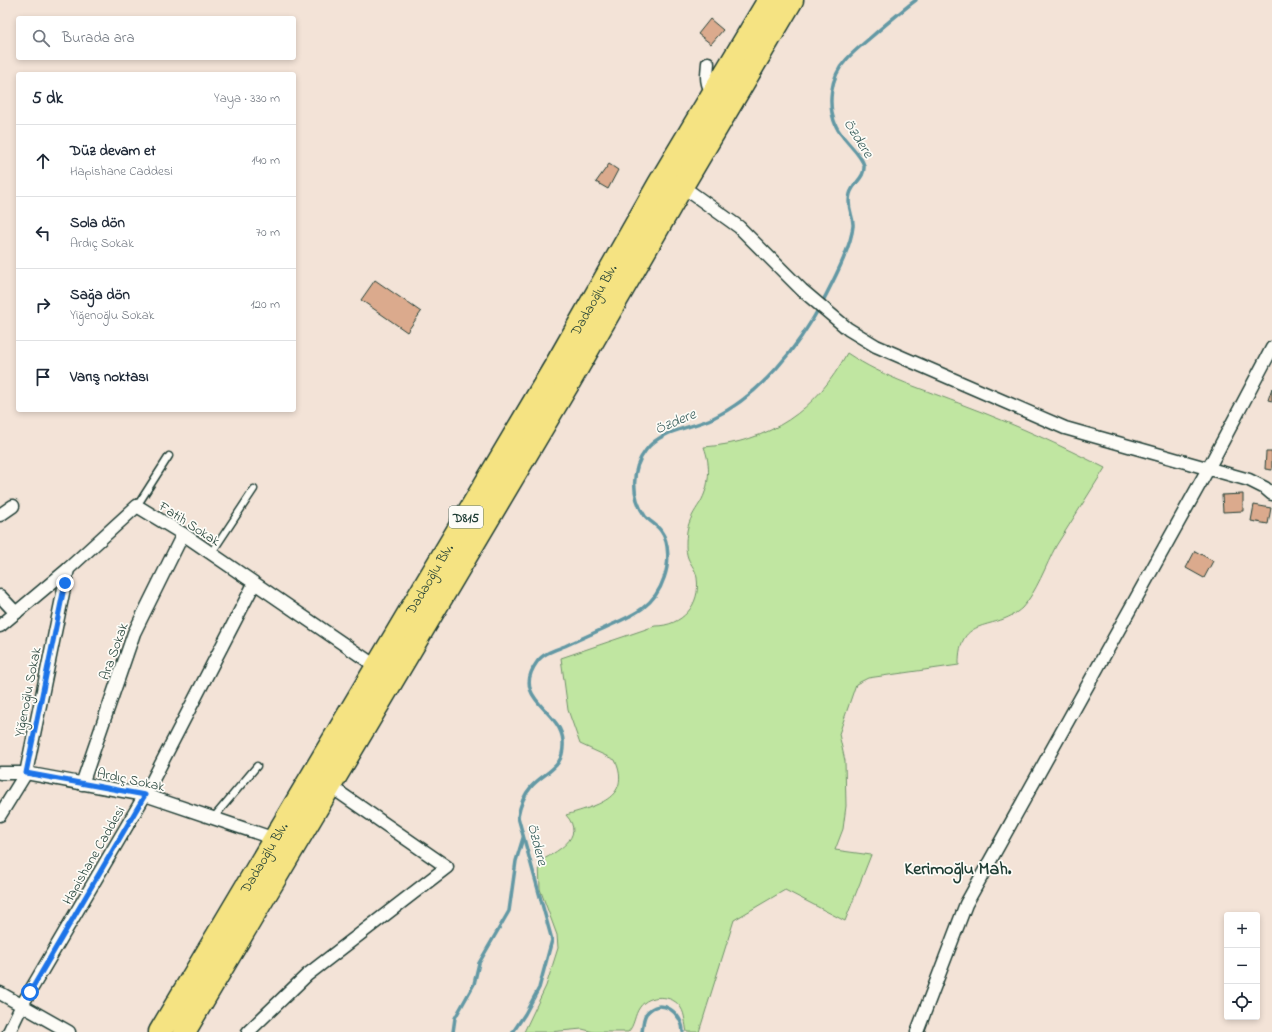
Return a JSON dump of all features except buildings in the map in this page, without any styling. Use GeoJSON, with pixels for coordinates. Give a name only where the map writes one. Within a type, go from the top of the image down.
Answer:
{"type":"FeatureCollection","features":[{"type":"Feature","properties":{"kind":"highway","name":"Dadaoğlu Blv."},"geometry":{"type":"LineString","coordinates":[[184,1032],[571,379],[673,181],[713,93],[769,0]]}},
{"type":"Feature","properties":{"kind":"highway","name":"Dadaoğlu Blv."},"geometry":{"type":"LineString","coordinates":[[160,1032],[552,372],[673,181],[792,0]]}},
{"type":"Feature","properties":{"kind":"street"},"geometry":{"type":"LineString","coordinates":[[708,63],[707,82],[713,93]]}},
{"type":"Feature","properties":{"kind":"street"},"geometry":{"type":"LineString","coordinates":[[673,181],[739,227],[802,290],[848,329],[876,346],[1065,428],[1250,480],[1265,488],[1272,494]]}},
{"type":"Feature","properties":{"kind":"street"},"geometry":{"type":"LineString","coordinates":[[917,1032],[966,904],[1208,469],[1272,348]]}},
{"type":"Feature","properties":{"kind":"street"},"geometry":{"type":"LineString","coordinates":[[0,515],[13,506]]}},
{"type":"Feature","properties":{"kind":"street","name":"Fatih Sokak"},"geometry":{"type":"LineString","coordinates":[[0,626],[68,569],[137,506],[183,534],[377,667]]}},
{"type":"Feature","properties":{"kind":"street","name":"Ara Sokak"},"geometry":{"type":"LineString","coordinates":[[82,784],[134,634],[183,534]]}},
{"type":"Feature","properties":{"kind":"street","name":"Yiğenoğlu Sokak"},"geometry":{"type":"LineString","coordinates":[[0,815],[26,773],[68,569]]}},
{"type":"Feature","properties":{"kind":"street","name":"Hapishane Caddesi"},"geometry":{"type":"LineString","coordinates":[[9,1032],[22,1005],[145,795],[254,584]]}},
{"type":"Feature","properties":{"kind":"street"},"geometry":{"type":"LineString","coordinates":[[0,596],[16,612]]}},
{"type":"Feature","properties":{"kind":"street","name":"Ardıç Sokak"},"geometry":{"type":"LineString","coordinates":[[0,773],[26,773],[145,795],[214,817],[275,839]]}},
{"type":"Feature","properties":{"kind":"street"},"geometry":{"type":"LineString","coordinates":[[248,1032],[307,975],[447,867],[330,786]]}},
{"type":"Feature","properties":{"kind":"street"},"geometry":{"type":"LineString","coordinates":[[0,993],[69,1032]]}},
{"type":"Feature","properties":{"kind":"lane"},"geometry":{"type":"LineString","coordinates":[[137,506],[169,456]]}},
{"type":"Feature","properties":{"kind":"lane"},"geometry":{"type":"LineString","coordinates":[[211,554],[254,489]]}},
{"type":"Feature","properties":{"kind":"lane"},"geometry":{"type":"LineString","coordinates":[[214,817],[257,766]]}},
{"type":"Feature","properties":{"kind":"green space"},"geometry":{"type":"Polygon","coordinates":[[[847,353],[891,377],[1019,427],[1105,468],[1056,546],[1032,595],[1027,602],[1022,608],[1012,615],[980,626],[971,631],[965,638],[960,649],[959,665],[868,678],[856,684],[839,734],[845,761],[846,806],[843,829],[835,850],[871,855],[845,921],[785,890],[734,920],[699,1032],[687,1032],[681,1008],[672,1000],[661,997],[649,1000],[640,1007],[628,1032],[594,1032],[582,1029],[550,1032],[524,1032],[546,986],[558,948],[557,935],[540,889],[539,862],[560,849],[571,837],[573,831],[572,823],[566,815],[599,804],[608,799],[615,792],[619,784],[619,773],[615,760],[580,744],[568,710],[561,658],[655,626],[674,622],[688,612],[696,597],[697,578],[695,570],[687,555],[686,544],[690,520],[700,503],[708,483],[708,461],[704,447],[728,444],[750,438],[789,420],[806,407],[821,391],[835,373],[847,353]]]}},
{"type":"Feature","properties":{"kind":"waterway","name":"Özdere"},"geometry":{"type":"LineString","coordinates":[[513,1032],[539,988],[552,940],[518,817],[522,801],[528,790],[557,764],[561,758],[563,750],[563,741],[560,730],[539,704],[529,686],[530,675],[542,656],[635,613],[649,603],[660,588],[667,567],[668,554],[664,536],[658,527],[645,516],[637,500],[635,492],[635,474],[641,458],[646,450],[660,438],[677,430],[713,418],[730,409],[747,397],[777,368],[790,352],[813,318],[823,301],[849,244],[853,226],[849,208],[850,194],[864,170],[860,157],[839,131],[833,118],[831,100],[833,83],[836,75],[849,57],[887,23],[916,0]]}},
{"type":"Feature","properties":{"kind":"waterway"},"geometry":{"type":"LineString","coordinates":[[453,1032],[455,1018],[474,984],[479,963],[509,911],[516,861],[523,838]]}},
{"type":"Feature","properties":{"kind":"waterway","name":"Özdere"},"geometry":{"type":"LineString","coordinates":[[642,1032],[646,1014],[658,1006],[670,1009],[675,1013],[682,1025],[683,1032]]}},
{"type":"Feature","properties":{"kind":"district","name":"Kerimoğlu Mah."},"geometry":{"type":"Point","coordinates":[958,868]}},
{"type":"Feature","properties":{"kind":"route"},"geometry":{"type":"LineString","coordinates":[[30,992],[145,795],[26,773],[65,583]]}}]}
